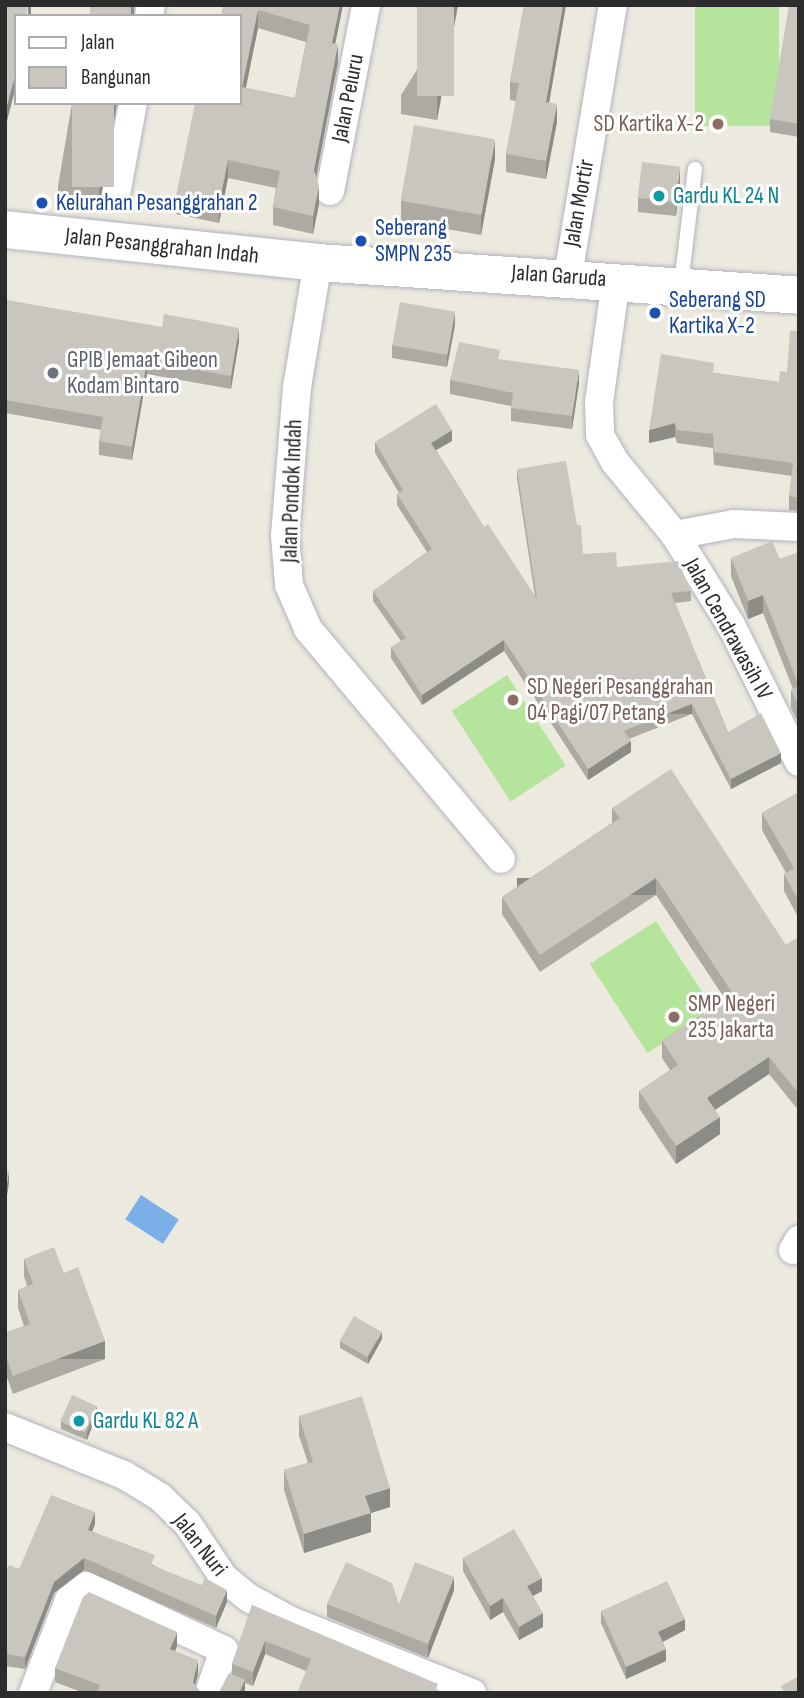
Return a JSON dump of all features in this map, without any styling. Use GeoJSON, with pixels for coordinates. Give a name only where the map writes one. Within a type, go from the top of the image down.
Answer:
{"type":"FeatureCollection","features":[{"type":"Feature","properties":{"kind":"street","name":"Jalan Peluru"},"geometry":{"type":"LineString","coordinates":[[330,191],[366,5]]}},
{"type":"Feature","properties":{"kind":"street","name":"Jalan Mortir"},"geometry":{"type":"LineString","coordinates":[[568,276],[613,5]]}},
{"type":"Feature","properties":{"kind":"street"},"geometry":{"type":"LineString","coordinates":[[116,194],[133,105]]}},
{"type":"Feature","properties":{"kind":"street","name":"Jalan Pesanggrahan Indah"},"geometry":{"type":"LineString","coordinates":[[5,229],[318,262]]}},
{"type":"Feature","properties":{"kind":"street","name":"Jalan Garuda"},"geometry":{"type":"LineString","coordinates":[[318,262],[568,276],[799,295]]}},
{"type":"Feature","properties":{"kind":"street","name":"Jalan Pondok Indah"},"geometry":{"type":"LineString","coordinates":[[318,262],[297,387],[285,536],[289,585],[308,629],[500,859]]}},
{"type":"Feature","properties":{"kind":"street","name":"Jalan Cendrawasih IV"},"geometry":{"type":"LineString","coordinates":[[616,280],[599,402],[600,435],[615,462],[675,535],[731,625],[799,762]]}},
{"type":"Feature","properties":{"kind":"street"},"geometry":{"type":"LineString","coordinates":[[675,535],[734,524],[799,527]]}},
{"type":"Feature","properties":{"kind":"street","name":"Jalan Nuri"},"geometry":{"type":"LineString","coordinates":[[5,1427],[124,1475],[160,1497],[187,1523],[224,1578],[248,1598],[303,1626],[472,1693]]}},
{"type":"Feature","properties":{"kind":"street"},"geometry":{"type":"LineString","coordinates":[[33,1693],[69,1600],[87,1586],[225,1650],[209,1693]]}},
{"type":"Feature","properties":{"kind":"lane"},"geometry":{"type":"LineString","coordinates":[[681,284],[695,169]]}},
{"type":"Feature","properties":{"kind":"green space"},"geometry":{"type":"Polygon","coordinates":[[[695,5],[779,5],[779,126],[695,126],[695,5]]]}},
{"type":"Feature","properties":{"kind":"green space"},"geometry":{"type":"Polygon","coordinates":[[[507,675],[566,766],[510,802],[452,711],[507,675]]]}},
{"type":"Feature","properties":{"kind":"green space"},"geometry":{"type":"Polygon","coordinates":[[[656,921],[714,1010],[647,1053],[590,964],[656,921]]]}},
{"type":"Feature","properties":{"kind":"water"},"geometry":{"type":"Polygon","coordinates":[[[141,1195],[179,1220],[163,1244],[125,1219],[141,1195]]]}},
{"type":"Feature","properties":{"kind":"building"},"geometry":{"type":"Polygon","coordinates":[[[5,5],[28,5],[26,14],[14,14],[14,79],[5,113],[5,5]]]}},
{"type":"Feature","properties":{"kind":"building"},"geometry":{"type":"Polygon","coordinates":[[[90,5],[131,5],[131,14],[90,14],[90,5]]]}},
{"type":"Feature","properties":{"kind":"building"},"geometry":{"type":"Polygon","coordinates":[[[223,5],[340,5],[332,43],[338,44],[314,170],[319,186],[313,216],[273,207],[280,171],[228,160],[219,205],[176,196],[195,105],[242,105],[242,87],[242,14],[221,14],[223,5]],[[258,10],[242,87],[295,98],[310,25],[258,10]]]}},
{"type":"Feature","properties":{"kind":"building"},"geometry":{"type":"Polygon","coordinates":[[[417,5],[454,5],[454,96],[417,96],[417,5]]]}},
{"type":"Feature","properties":{"kind":"building"},"geometry":{"type":"Polygon","coordinates":[[[524,5],[563,5],[546,102],[557,104],[546,161],[506,154],[519,83],[510,82],[524,5]]]}},
{"type":"Feature","properties":{"kind":"building"},"geometry":{"type":"Polygon","coordinates":[[[789,5],[799,5],[799,124],[770,119],[789,5]]]}},
{"type":"Feature","properties":{"kind":"building"},"geometry":{"type":"Polygon","coordinates":[[[72,105],[114,105],[114,187],[72,187],[72,105]]]}},
{"type":"Feature","properties":{"kind":"building"},"geometry":{"type":"Polygon","coordinates":[[[414,125],[495,139],[481,215],[401,201],[414,125]]]}},
{"type":"Feature","properties":{"kind":"building"},"geometry":{"type":"Polygon","coordinates":[[[642,162],[680,167],[675,202],[638,198],[642,162]]]}},
{"type":"Feature","properties":{"kind":"building"},"geometry":{"type":"Polygon","coordinates":[[[5,300],[162,327],[164,314],[239,328],[231,376],[147,361],[132,447],[99,441],[103,417],[5,400],[5,300]]]}},
{"type":"Feature","properties":{"kind":"building"},"geometry":{"type":"Polygon","coordinates":[[[400,302],[455,312],[448,355],[392,345],[400,302]]]}},
{"type":"Feature","properties":{"kind":"building"},"geometry":{"type":"Polygon","coordinates":[[[790,331],[799,331],[799,498],[789,496],[793,463],[714,452],[713,434],[677,430],[675,423],[649,430],[661,354],[714,363],[713,373],[779,382],[780,371],[787,372],[790,331]]]}},
{"type":"Feature","properties":{"kind":"building"},"geometry":{"type":"Polygon","coordinates":[[[459,342],[500,350],[498,359],[579,370],[572,416],[511,408],[513,393],[450,380],[459,342]]]}},
{"type":"Feature","properties":{"kind":"building"},"geometry":{"type":"Polygon","coordinates":[[[436,404],[452,430],[431,443],[484,527],[488,524],[537,599],[517,469],[566,461],[577,525],[581,525],[583,554],[616,552],[617,567],[678,561],[691,591],[671,593],[728,732],[761,713],[781,753],[731,779],[692,704],[624,731],[631,741],[588,769],[504,640],[422,695],[391,647],[406,638],[373,591],[432,549],[397,494],[403,490],[375,442],[436,404]]]}},
{"type":"Feature","properties":{"kind":"building"},"geometry":{"type":"Polygon","coordinates":[[[772,541],[780,559],[799,552],[799,686],[763,595],[748,601],[731,558],[772,541]]]}},
{"type":"Feature","properties":{"kind":"building"},"geometry":{"type":"Polygon","coordinates":[[[799,686],[799,707],[791,690],[799,686]]]}},
{"type":"Feature","properties":{"kind":"building"},"geometry":{"type":"Polygon","coordinates":[[[671,769],[786,945],[799,937],[799,1094],[769,1057],[707,1098],[720,1117],[676,1146],[639,1091],[678,1065],[662,1041],[733,994],[656,878],[540,955],[502,897],[620,818],[612,808],[671,769]]]}},
{"type":"Feature","properties":{"kind":"building"},"geometry":{"type":"Polygon","coordinates":[[[799,792],[799,902],[784,874],[794,868],[762,813],[799,792]]]}},
{"type":"Feature","properties":{"kind":"building"},"geometry":{"type":"Polygon","coordinates":[[[5,1171],[9,1171],[5,1197],[5,1171]]]}},
{"type":"Feature","properties":{"kind":"building"},"geometry":{"type":"Polygon","coordinates":[[[54,1247],[64,1273],[78,1267],[105,1341],[13,1376],[5,1355],[5,1333],[30,1324],[18,1290],[33,1284],[24,1259],[54,1247]]]}},
{"type":"Feature","properties":{"kind":"building"},"geometry":{"type":"Polygon","coordinates":[[[354,1316],[382,1332],[367,1357],[340,1341],[354,1316]]]}},
{"type":"Feature","properties":{"kind":"building","name":"Gardu KL 82 A"},"geometry":{"type":"Polygon","coordinates":[[[72,1395],[97,1406],[85,1432],[60,1421],[72,1395]]]}},
{"type":"Feature","properties":{"kind":"building"},"geometry":{"type":"Polygon","coordinates":[[[362,1396],[390,1488],[365,1496],[371,1513],[304,1534],[284,1470],[313,1462],[299,1416],[362,1396]]]}},
{"type":"Feature","properties":{"kind":"building"},"geometry":{"type":"Polygon","coordinates":[[[51,1495],[95,1512],[88,1530],[155,1555],[151,1565],[202,1585],[205,1578],[227,1590],[216,1616],[84,1558],[54,1582],[25,1657],[5,1654],[5,1574],[9,1565],[19,1569],[51,1495]]]}},
{"type":"Feature","properties":{"kind":"building"},"geometry":{"type":"Polygon","coordinates":[[[514,1529],[542,1578],[527,1586],[543,1613],[519,1627],[503,1598],[490,1606],[463,1558],[514,1529]]]}},
{"type":"Feature","properties":{"kind":"building"},"geometry":{"type":"Polygon","coordinates":[[[346,1562],[392,1583],[399,1604],[415,1562],[454,1577],[428,1644],[327,1604],[346,1562]]]}},
{"type":"Feature","properties":{"kind":"building"},"geometry":{"type":"Polygon","coordinates":[[[667,1581],[685,1619],[658,1632],[666,1649],[626,1667],[601,1611],[667,1581]]]}},
{"type":"Feature","properties":{"kind":"building"},"geometry":{"type":"Polygon","coordinates":[[[89,1592],[177,1632],[170,1649],[198,1660],[193,1682],[201,1693],[97,1693],[100,1685],[55,1668],[83,1597],[89,1592]]]}},
{"type":"Feature","properties":{"kind":"building"},"geometry":{"type":"Polygon","coordinates":[[[252,1605],[438,1684],[436,1689],[444,1693],[297,1693],[311,1659],[265,1641],[253,1672],[232,1664],[252,1605]]]}},
{"type":"Feature","properties":{"kind":"building"},"geometry":{"type":"Polygon","coordinates":[[[229,1673],[245,1680],[239,1693],[215,1693],[219,1692],[229,1673]]]}},
{"type":"Feature","properties":{"kind":"building"},"geometry":{"type":"Polygon","coordinates":[[[799,1676],[799,1693],[785,1693],[781,1686],[799,1676]]]}},
{"type":"Feature","properties":{"kind":"place","name":"SD Kartika X-2"},"geometry":{"type":"Point","coordinates":[718,124]}},
{"type":"Feature","properties":{"kind":"place","name":"Gardu KL 24 N"},"geometry":{"type":"Point","coordinates":[659,196]}},
{"type":"Feature","properties":{"kind":"place","name":"Kelurahan Pesanggrahan 2"},"geometry":{"type":"Point","coordinates":[42,203]}},
{"type":"Feature","properties":{"kind":"place","name":"Seberang SMPN 235"},"geometry":{"type":"Point","coordinates":[361,241]}},
{"type":"Feature","properties":{"kind":"place","name":"Seberang SD Kartika X-2"},"geometry":{"type":"Point","coordinates":[655,313]}},
{"type":"Feature","properties":{"kind":"place","name":"GPIB Jemaat Gibeon Kodam Bintaro"},"geometry":{"type":"Point","coordinates":[53,373]}},
{"type":"Feature","properties":{"kind":"place","name":"SD Negeri Pesanggrahan 04 Pagi/07 Petang"},"geometry":{"type":"Point","coordinates":[513,700]}},
{"type":"Feature","properties":{"kind":"place","name":"SMP Negeri 235 Jakarta"},"geometry":{"type":"Point","coordinates":[674,1017]}},
{"type":"Feature","properties":{"kind":"place","name":"Gardu KL 82 A"},"geometry":{"type":"Point","coordinates":[79,1421]}}]}
